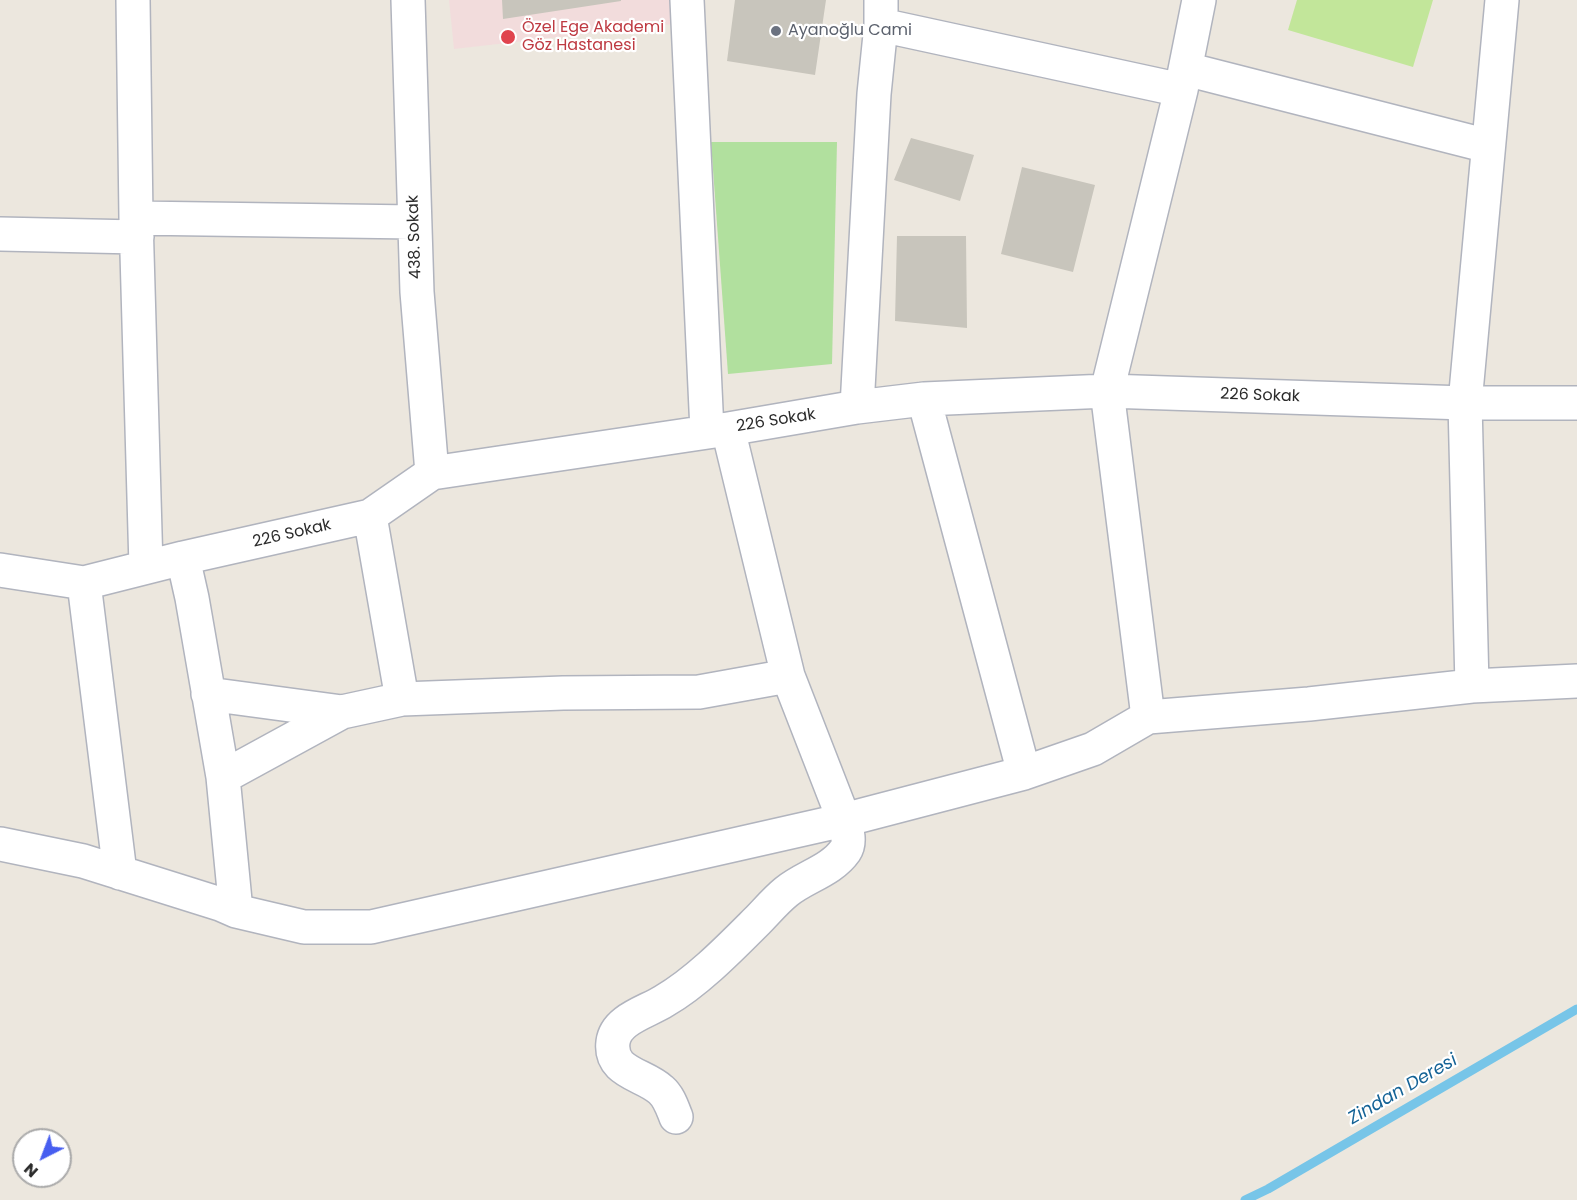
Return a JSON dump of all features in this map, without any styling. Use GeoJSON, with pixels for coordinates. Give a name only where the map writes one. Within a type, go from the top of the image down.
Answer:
{"type":"FeatureCollection","features":[{"type":"Feature","properties":{"kind":"street"},"geometry":{"type":"LineString","coordinates":[[133,0],[136,228],[146,567]]}},
{"type":"Feature","properties":{"kind":"street","name":"438. Sokak"},"geometry":{"type":"LineString","coordinates":[[408,0],[417,292],[432,473]]}},
{"type":"Feature","properties":{"kind":"street"},"geometry":{"type":"LineString","coordinates":[[676,1117],[667,1096],[659,1088],[627,1071],[616,1060],[613,1053],[613,1042],[616,1032],[622,1024],[664,1001],[723,955],[786,892],[834,863],[849,844],[844,820],[788,676],[717,430],[687,0]]}},
{"type":"Feature","properties":{"kind":"street"},"geometry":{"type":"LineString","coordinates":[[1148,717],[1107,391],[1183,80],[1199,0]]}},
{"type":"Feature","properties":{"kind":"street"},"geometry":{"type":"LineString","coordinates":[[1472,686],[1465,403],[1502,0]]}},
{"type":"Feature","properties":{"kind":"street"},"geometry":{"type":"LineString","coordinates":[[857,407],[874,94],[881,12],[1488,146]]}},
{"type":"Feature","properties":{"kind":"street"},"geometry":{"type":"LineString","coordinates":[[0,234],[136,228],[414,222]]}},
{"type":"Feature","properties":{"kind":"street","name":"226 Sokak"},"geometry":{"type":"LineString","coordinates":[[0,570],[84,583],[370,516],[432,473],[857,407],[924,399],[1107,391],[1465,403],[1577,403]]}},
{"type":"Feature","properties":{"kind":"street"},"geometry":{"type":"LineString","coordinates":[[924,399],[1024,773]]}},
{"type":"Feature","properties":{"kind":"street"},"geometry":{"type":"LineString","coordinates":[[370,516],[402,699]]}},
{"type":"Feature","properties":{"kind":"street"},"geometry":{"type":"LineString","coordinates":[[183,558],[223,777],[236,911]]}},
{"type":"Feature","properties":{"kind":"street"},"geometry":{"type":"LineString","coordinates":[[84,583],[120,873]]}},
{"type":"Feature","properties":{"kind":"street"},"geometry":{"type":"LineString","coordinates":[[223,777],[342,712],[402,699],[563,693],[699,692],[788,676]]}},
{"type":"Feature","properties":{"kind":"street"},"geometry":{"type":"LineString","coordinates":[[0,844],[83,861],[236,911],[304,927],[371,927],[844,820],[1024,773],[1093,749],[1148,717],[1309,704],[1472,686],[1577,681]]}},
{"type":"Feature","properties":{"kind":"street"},"geometry":{"type":"LineString","coordinates":[[208,694],[342,712]]}},
{"type":"Feature","properties":{"kind":"shaded area","name":"Özel Ege Akademi Göz Hastanesi"},"geometry":{"type":"Polygon","coordinates":[[[449,0],[672,0],[673,24],[454,49],[449,0]]]}},
{"type":"Feature","properties":{"kind":"green space"},"geometry":{"type":"Polygon","coordinates":[[[1297,0],[1433,0],[1413,67],[1288,30],[1297,0]]]}},
{"type":"Feature","properties":{"kind":"green space"},"geometry":{"type":"Polygon","coordinates":[[[711,142],[837,142],[832,364],[728,374],[711,142]]]}},
{"type":"Feature","properties":{"kind":"building"},"geometry":{"type":"Polygon","coordinates":[[[502,0],[621,0],[621,1],[503,19],[502,0]]]}},
{"type":"Feature","properties":{"kind":"building","name":"Ayanoğlu Cami"},"geometry":{"type":"Polygon","coordinates":[[[735,0],[826,0],[815,75],[727,61],[735,0]]]}},
{"type":"Feature","properties":{"kind":"building"},"geometry":{"type":"Polygon","coordinates":[[[911,138],[974,155],[960,201],[894,180],[911,138]]]}},
{"type":"Feature","properties":{"kind":"building"},"geometry":{"type":"Polygon","coordinates":[[[1022,167],[1095,185],[1073,272],[1001,254],[1022,167]]]}},
{"type":"Feature","properties":{"kind":"building"},"geometry":{"type":"Polygon","coordinates":[[[897,236],[966,236],[967,328],[895,321],[897,236]]]}},
{"type":"Feature","properties":{"kind":"waterway","name":"Zindan Deresi"},"geometry":{"type":"LineString","coordinates":[[1245,1200],[1268,1189],[1577,1009]]}},
{"type":"Feature","properties":{"kind":"place","name":"Ayanoğlu Cami"},"geometry":{"type":"Point","coordinates":[776,31]}},
{"type":"Feature","properties":{"kind":"place","name":"Özel Ege Akademi Göz Hastanesi"},"geometry":{"type":"Point","coordinates":[508,37]}}]}
